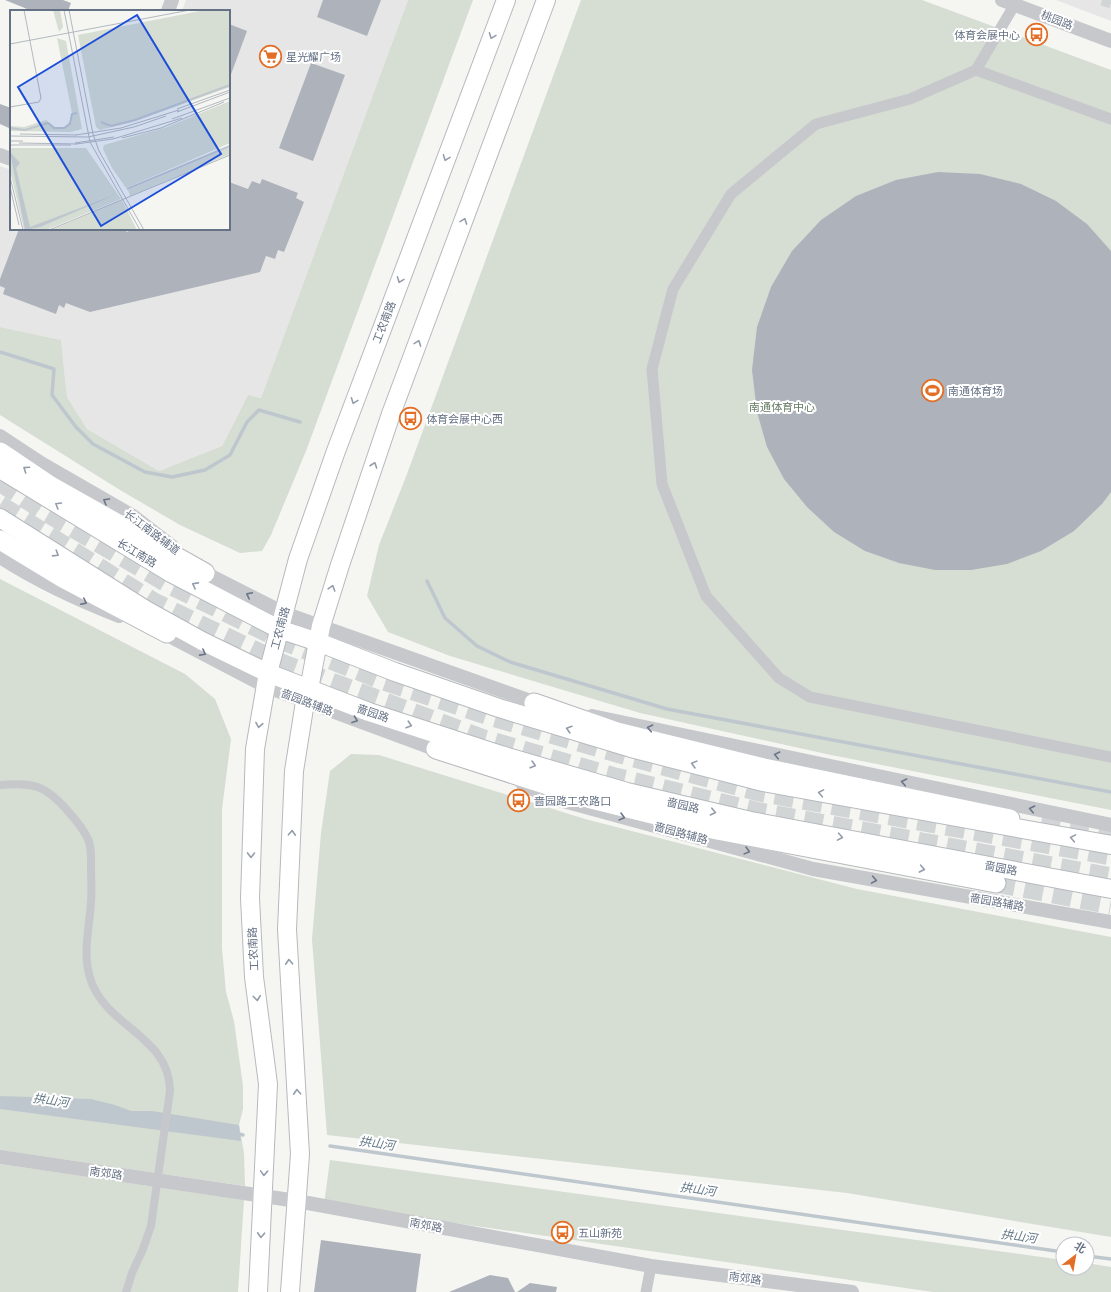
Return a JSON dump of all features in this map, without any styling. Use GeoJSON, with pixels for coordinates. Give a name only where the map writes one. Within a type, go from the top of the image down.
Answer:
{"type":"FeatureCollection","features":[{"type":"Feature","properties":{"kind":"highway"},"geometry":{"type":"LineString","coordinates":[[0,452],[49,485],[205,573]]}},
{"type":"Feature","properties":{"kind":"highway"},"geometry":{"type":"LineString","coordinates":[[0,540],[63,578],[167,633]]}},
{"type":"Feature","properties":{"kind":"highway"},"geometry":{"type":"LineString","coordinates":[[534,703],[616,732],[750,765],[1010,819]]}},
{"type":"Feature","properties":{"kind":"highway"},"geometry":{"type":"LineString","coordinates":[[436,749],[591,799],[717,830],[996,883]]}},
{"type":"Feature","properties":{"kind":"main road","name":"工农南路"},"geometry":{"type":"LineString","coordinates":[[258,1292],[264,1196],[268,1084],[254,977],[250,898],[255,749],[267,680],[298,559],[336,451],[506,0]]}},
{"type":"Feature","properties":{"kind":"main road"},"geometry":{"type":"LineString","coordinates":[[290,1292],[297,1201],[299,1131],[287,929],[294,771],[307,696],[320,634],[340,565],[391,414],[546,0]]}},
{"type":"Feature","properties":{"kind":"main road","name":"长江南路"},"geometry":{"type":"LineString","coordinates":[[0,469],[171,573],[281,621]]}},
{"type":"Feature","properties":{"kind":"main road"},"geometry":{"type":"LineString","coordinates":[[0,518],[146,610],[202,641],[267,680]]}},
{"type":"Feature","properties":{"kind":"main road"},"geometry":{"type":"LineString","coordinates":[[281,621],[320,634],[395,672],[499,708],[631,748],[764,782],[1111,845]]}},
{"type":"Feature","properties":{"kind":"main road","name":"啬园路"},"geometry":{"type":"LineString","coordinates":[[267,680],[307,696],[369,712],[500,755],[627,792],[751,822],[1111,889]]}},
{"type":"Feature","properties":{"kind":"street"},"geometry":{"type":"LineString","coordinates":[[168,10],[172,0]]}},
{"type":"Feature","properties":{"kind":"street"},"geometry":{"type":"LineString","coordinates":[[1009,2],[976,70],[910,99],[816,124],[731,194],[673,289],[652,369],[662,484],[706,596],[779,678],[810,697],[1111,757]]}},
{"type":"Feature","properties":{"kind":"street","name":"桃园路"},"geometry":{"type":"LineString","coordinates":[[1009,2],[1111,41]]}},
{"type":"Feature","properties":{"kind":"street"},"geometry":{"type":"LineString","coordinates":[[976,70],[1111,119]]}},
{"type":"Feature","properties":{"kind":"street"},"geometry":{"type":"LineString","coordinates":[[0,155],[10,159]]}},
{"type":"Feature","properties":{"kind":"street","name":"长江南路辅道"},"geometry":{"type":"LineString","coordinates":[[0,436],[41,463],[133,516],[205,573],[281,621]]}},
{"type":"Feature","properties":{"kind":"street"},"geometry":{"type":"LineString","coordinates":[[0,557],[20,570],[90,605],[167,633],[267,680]]}},
{"type":"Feature","properties":{"kind":"street"},"geometry":{"type":"LineString","coordinates":[[320,634],[534,703],[1111,825]]}},
{"type":"Feature","properties":{"kind":"street","name":"啬园路辅路"},"geometry":{"type":"LineString","coordinates":[[307,696],[556,799],[813,869],[1111,922]]}},
{"type":"Feature","properties":{"kind":"street"},"geometry":{"type":"LineString","coordinates":[[0,785],[34,785],[44,789],[53,795],[83,830],[89,841],[91,851],[91,890],[86,963],[92,983],[115,1014],[152,1047],[160,1057],[169,1074],[170,1091],[168,1108],[151,1226],[126,1292]]}},
{"type":"Feature","properties":{"kind":"street","name":"南郊路"},"geometry":{"type":"LineString","coordinates":[[0,1157],[297,1201],[651,1266],[852,1292]]}},
{"type":"Feature","properties":{"kind":"street"},"geometry":{"type":"LineString","coordinates":[[646,1292],[651,1266]]}},
{"type":"Feature","properties":{"kind":"shaded area","name":"星光耀广场"},"geometry":{"type":"Polygon","coordinates":[[[186,0],[408,0],[261,398],[248,395],[222,446],[159,471],[87,429],[67,397],[61,340],[0,327],[0,166],[10,170],[10,230],[230,230],[230,10],[182,10],[186,0]]]}},
{"type":"Feature","properties":{"kind":"shaded area"},"geometry":{"type":"Polygon","coordinates":[[[1056,0],[1111,0],[1111,21],[1056,0]]]}},
{"type":"Feature","properties":{"kind":"green space"},"geometry":{"type":"Polygon","coordinates":[[[408,0],[473,0],[306,451],[271,535],[262,551],[240,553],[180,525],[120,490],[0,415],[0,327],[61,340],[67,397],[87,429],[159,471],[222,446],[248,395],[261,398],[408,0]]]}},
{"type":"Feature","properties":{"kind":"green space","name":"南通体育中心"},"geometry":{"type":"Polygon","coordinates":[[[581,0],[922,0],[1111,70],[1111,810],[831,755],[640,713],[450,656],[388,632],[367,596],[379,545],[407,474],[581,0]]]}},
{"type":"Feature","properties":{"kind":"green space"},"geometry":{"type":"Polygon","coordinates":[[[0,579],[185,674],[215,699],[231,739],[222,809],[222,948],[226,992],[234,1021],[243,1086],[243,1109],[239,1125],[244,1153],[245,1186],[0,1150],[0,579]]]}},
{"type":"Feature","properties":{"kind":"green space"},"geometry":{"type":"Polygon","coordinates":[[[351,754],[379,755],[585,819],[857,889],[1111,937],[1111,1237],[847,1193],[327,1135],[312,939],[321,833],[330,771],[351,754]]]}},
{"type":"Feature","properties":{"kind":"green space"},"geometry":{"type":"Polygon","coordinates":[[[330,1160],[1055,1259],[1055,1276],[1095,1276],[1095,1264],[1111,1267],[1111,1292],[933,1292],[324,1204],[330,1160]]]}},
{"type":"Feature","properties":{"kind":"green space"},"geometry":{"type":"Polygon","coordinates":[[[0,1164],[244,1200],[238,1292],[0,1292],[0,1164]]]}},
{"type":"Feature","properties":{"kind":"water"},"geometry":{"type":"Polygon","coordinates":[[[0,1096],[91,1099],[131,1111],[152,1111],[239,1125],[241,1141],[0,1109],[0,1096]]]}},
{"type":"Feature","properties":{"kind":"building"},"geometry":{"type":"Polygon","coordinates":[[[5,0],[63,0],[71,3],[68,10],[30,10],[5,0]]]}},
{"type":"Feature","properties":{"kind":"building"},"geometry":{"type":"Polygon","coordinates":[[[323,0],[381,0],[367,36],[317,17],[323,0]]]}},
{"type":"Feature","properties":{"kind":"building"},"geometry":{"type":"Polygon","coordinates":[[[230,24],[247,31],[230,77],[230,24]]]}},
{"type":"Feature","properties":{"kind":"building"},"geometry":{"type":"Polygon","coordinates":[[[311,63],[345,75],[313,161],[279,148],[311,63]]]}},
{"type":"Feature","properties":{"kind":"building"},"geometry":{"type":"Polygon","coordinates":[[[0,104],[10,108],[10,129],[0,124],[0,104]]]}},
{"type":"Feature","properties":{"kind":"building","name":"南通体育场"},"geometry":{"type":"Polygon","coordinates":[[[938,172],[980,174],[1021,184],[1056,201],[1087,224],[1111,251],[1111,492],[1102,504],[1074,531],[1041,551],[1007,564],[971,570],[935,570],[899,563],[865,551],[834,532],[807,507],[784,479],[767,447],[757,412],[752,370],[757,327],[771,287],[792,251],[821,220],[856,196],[896,180],[938,172]]]}},
{"type":"Feature","properties":{"kind":"building"},"geometry":{"type":"Polygon","coordinates":[[[262,179],[298,193],[296,198],[304,202],[284,252],[278,250],[275,259],[266,256],[260,272],[90,312],[66,303],[64,308],[59,305],[56,314],[3,294],[5,288],[0,286],[0,279],[19,230],[123,230],[128,232],[129,230],[230,230],[230,182],[248,189],[252,181],[260,184],[262,179]]]}},
{"type":"Feature","properties":{"kind":"building"},"geometry":{"type":"Polygon","coordinates":[[[321,1240],[421,1254],[416,1292],[314,1292],[321,1240]]]}},
{"type":"Feature","properties":{"kind":"building"},"geometry":{"type":"Polygon","coordinates":[[[490,1275],[508,1278],[515,1292],[449,1292],[490,1275]]]}},
{"type":"Feature","properties":{"kind":"building"},"geometry":{"type":"Polygon","coordinates":[[[530,1283],[557,1287],[556,1292],[517,1292],[530,1283]]]}},
{"type":"Feature","properties":{"kind":"waterway"},"geometry":{"type":"LineString","coordinates":[[0,352],[54,369],[52,395],[76,427],[93,444],[145,472],[172,477],[205,470],[230,455],[247,422],[259,410],[300,422]]}},
{"type":"Feature","properties":{"kind":"waterway"},"geometry":{"type":"LineString","coordinates":[[427,581],[445,618],[477,646],[510,662],[667,709],[1111,792]]}},
{"type":"Feature","properties":{"kind":"waterway","name":"拱山河"},"geometry":{"type":"LineString","coordinates":[[235,1133],[243,1135]]}},
{"type":"Feature","properties":{"kind":"waterway","name":"拱山河"},"geometry":{"type":"LineString","coordinates":[[330,1146],[1055,1251]]}},
{"type":"Feature","properties":{"kind":"waterway","name":"拱山河"},"geometry":{"type":"LineString","coordinates":[[1095,1257],[1111,1259]]}},
{"type":"Feature","properties":{"kind":"tunnel"},"geometry":{"type":"LineString","coordinates":[[1102,0],[1111,3]]}},
{"type":"Feature","properties":{"kind":"tunnel"},"geometry":{"type":"LineString","coordinates":[[0,482],[42,510],[172,586],[286,642],[381,680],[489,716],[759,792],[1111,856]]}},
{"type":"Feature","properties":{"kind":"tunnel"},"geometry":{"type":"LineString","coordinates":[[0,505],[154,602],[207,628],[286,665],[481,738],[615,777],[755,811],[1111,877]]}},
{"type":"Feature","properties":{"kind":"tunnel"},"geometry":{"type":"LineString","coordinates":[[1041,824],[1111,835]]}},
{"type":"Feature","properties":{"kind":"tunnel"},"geometry":{"type":"LineString","coordinates":[[996,883],[1111,905]]}},
{"type":"Feature","properties":{"kind":"place","name":"体育会展中心"},"geometry":{"type":"Point","coordinates":[1036,35]}},
{"type":"Feature","properties":{"kind":"place","name":"星光耀广场"},"geometry":{"type":"Point","coordinates":[271,57]}},
{"type":"Feature","properties":{"kind":"place","name":"南通体育场"},"geometry":{"type":"Point","coordinates":[933,391]}},
{"type":"Feature","properties":{"kind":"place","name":"体育会展中心西"},"geometry":{"type":"Point","coordinates":[410,419]}},
{"type":"Feature","properties":{"kind":"place","name":"啬园路工农路口"},"geometry":{"type":"Point","coordinates":[518,801]}},
{"type":"Feature","properties":{"kind":"place","name":"五山新苑"},"geometry":{"type":"Point","coordinates":[562,1233]}}]}
